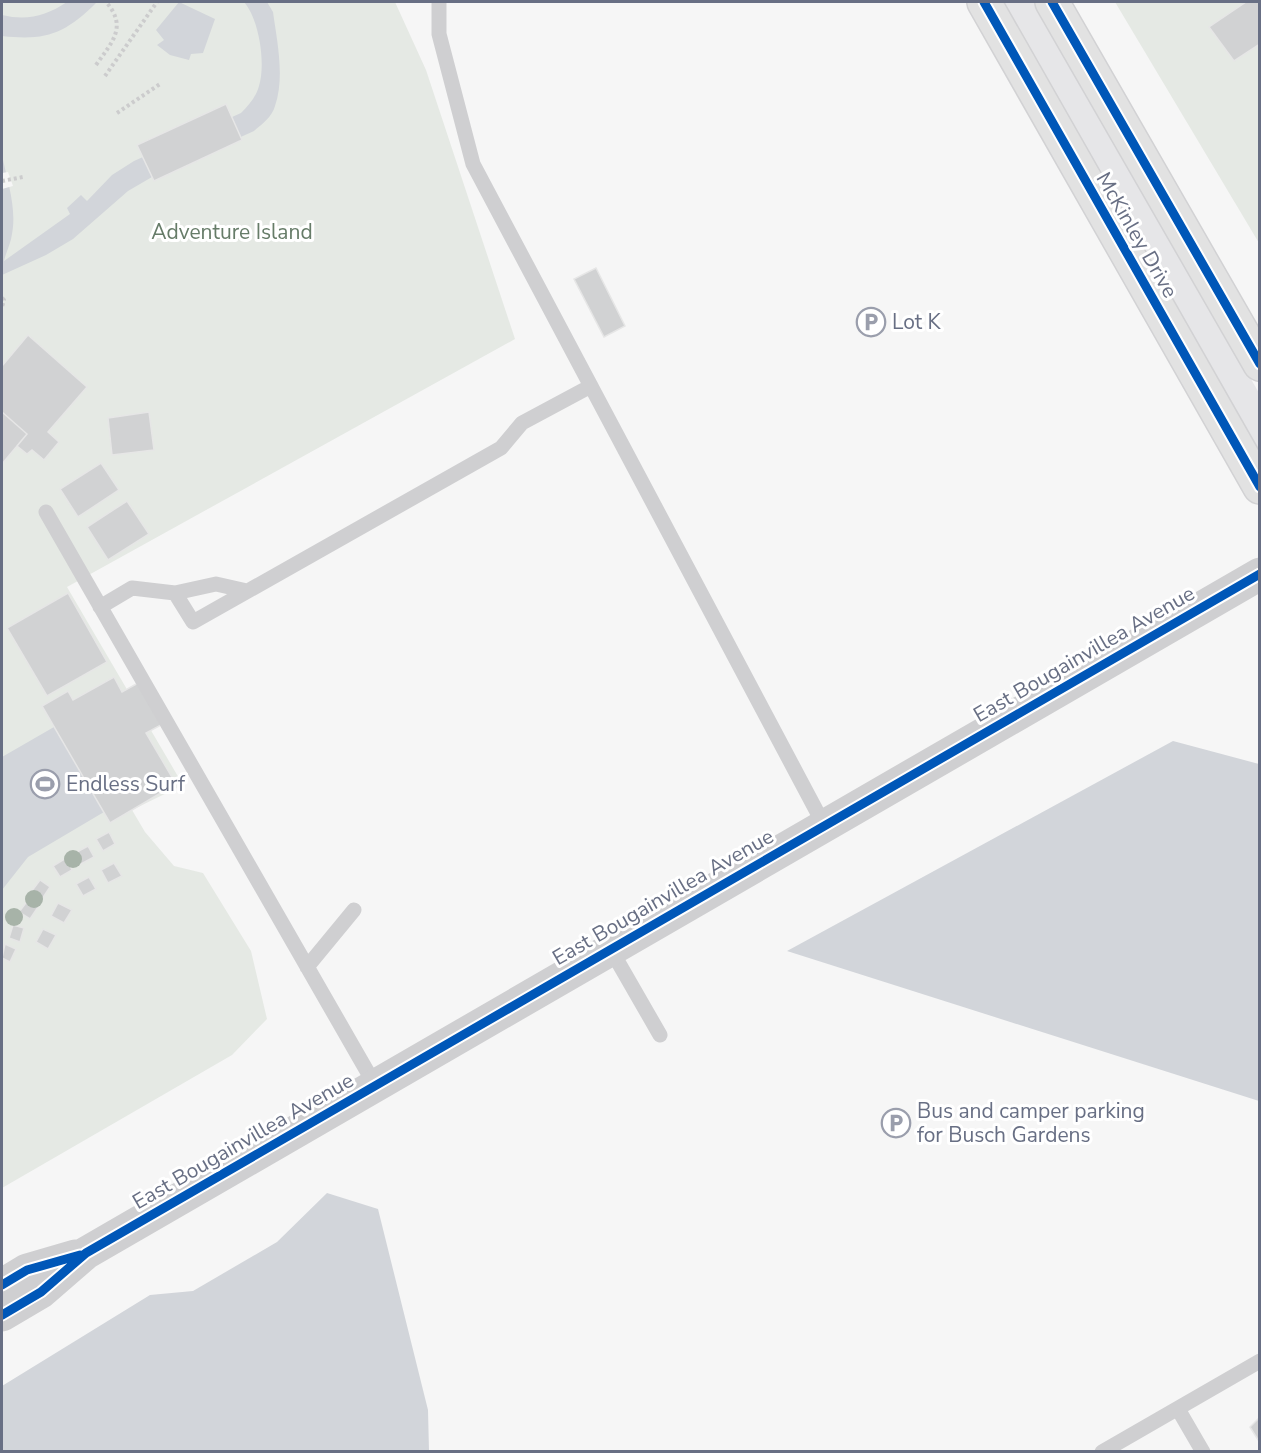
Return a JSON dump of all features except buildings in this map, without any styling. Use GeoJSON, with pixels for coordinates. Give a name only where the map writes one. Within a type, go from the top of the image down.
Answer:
{"type":"FeatureCollection","features":[{"type":"Feature","properties":{"kind":"main road","name":"McKinley Drive"},"geometry":{"type":"LineString","coordinates":[[984,2],[1260,487]]}},
{"type":"Feature","properties":{"kind":"main road","name":"McKinley Drive"},"geometry":{"type":"LineString","coordinates":[[1052,2],[1260,364]]}},
{"type":"Feature","properties":{"kind":"street","name":"East Bougainvillea Avenue"},"geometry":{"type":"LineString","coordinates":[[2,1315],[40,1292],[86,1253],[1260,574]]}},
{"type":"Feature","properties":{"kind":"street","name":"East Bougainvillea Avenue"},"geometry":{"type":"LineString","coordinates":[[2,1285],[27,1270],[86,1253]]}},
{"type":"Feature","properties":{"kind":"lane"},"geometry":{"type":"LineString","coordinates":[[439,2],[439,34],[473,164],[824,825]]}},
{"type":"Feature","properties":{"kind":"lane"},"geometry":{"type":"LineString","coordinates":[[175,593],[193,621],[501,448],[522,423],[591,386]]}},
{"type":"Feature","properties":{"kind":"lane"},"geometry":{"type":"LineString","coordinates":[[46,512],[375,1085]]}},
{"type":"Feature","properties":{"kind":"lane"},"geometry":{"type":"LineString","coordinates":[[100,607],[132,588],[175,593],[216,584],[247,591]]}},
{"type":"Feature","properties":{"kind":"lane"},"geometry":{"type":"LineString","coordinates":[[307,968],[354,910]]}},
{"type":"Feature","properties":{"kind":"lane"},"geometry":{"type":"LineString","coordinates":[[610,948],[660,1035]]}},
{"type":"Feature","properties":{"kind":"lane"},"geometry":{"type":"LineString","coordinates":[[1102,1452],[1260,1361]]}},
{"type":"Feature","properties":{"kind":"lane"},"geometry":{"type":"LineString","coordinates":[[1178,1409],[1203,1452]]}},
{"type":"Feature","properties":{"kind":"path"},"geometry":{"type":"LineString","coordinates":[[96,65],[117,34],[115,14],[106,2]]}},
{"type":"Feature","properties":{"kind":"path"},"geometry":{"type":"LineString","coordinates":[[105,76],[157,2]]}},
{"type":"Feature","properties":{"kind":"path"},"geometry":{"type":"LineString","coordinates":[[117,114],[160,84]]}},
{"type":"Feature","properties":{"kind":"path"},"geometry":{"type":"LineString","coordinates":[[2,181],[23,177]]}},
{"type":"Feature","properties":{"kind":"path"},"geometry":{"type":"LineString","coordinates":[[2,298],[4,300],[2,307]]}},
{"type":"Feature","properties":{"kind":"shaded area"},"geometry":{"type":"Polygon","coordinates":[[[67,2],[97,2],[75,22],[54,33],[31,37],[2,36],[2,15],[36,16],[52,11],[67,2]]]}},
{"type":"Feature","properties":{"kind":"shaded area"},"geometry":{"type":"Polygon","coordinates":[[[179,2],[215,19],[203,53],[191,54],[189,60],[170,55],[157,45],[164,40],[156,30],[179,2]]]}},
{"type":"Feature","properties":{"kind":"shaded area"},"geometry":{"type":"Polygon","coordinates":[[[244,2],[267,2],[273,12],[280,71],[278,95],[274,110],[269,117],[254,131],[152,177],[128,191],[73,239],[46,255],[2,275],[2,155],[13,214],[11,237],[4,261],[70,214],[67,208],[81,195],[87,201],[112,175],[134,161],[241,113],[247,107],[258,90],[262,66],[260,42],[254,19],[244,2]]]}},
{"type":"Feature","properties":{"kind":"shaded area"},"geometry":{"type":"Polygon","coordinates":[[[1001,2],[1035,2],[1259,393],[1259,456],[1001,2]]]}},
{"type":"Feature","properties":{"kind":"shaded area","name":"Endless Surf"},"geometry":{"type":"Polygon","coordinates":[[[54,727],[104,812],[28,857],[2,890],[2,757],[54,727]]]}},
{"type":"Feature","properties":{"kind":"shaded area"},"geometry":{"type":"Polygon","coordinates":[[[1173,741],[1259,764],[1259,1101],[787,951],[1173,741]]]}},
{"type":"Feature","properties":{"kind":"shaded area"},"geometry":{"type":"Polygon","coordinates":[[[327,1193],[378,1209],[428,1410],[429,1451],[2,1451],[2,1386],[150,1295],[193,1291],[277,1242],[327,1193]]]}},
{"type":"Feature","properties":{"kind":"green space","name":"Adventure Island"},"geometry":{"type":"Polygon","coordinates":[[[2,2],[395,2],[426,70],[515,339],[67,587],[183,785],[132,810],[145,832],[174,866],[203,873],[251,951],[267,1019],[232,1055],[2,1188],[2,2]]]}},
{"type":"Feature","properties":{"kind":"green space"},"geometry":{"type":"Polygon","coordinates":[[[1115,2],[1259,2],[1259,243],[1115,2]]]}},
{"type":"Feature","properties":{"kind":"pier"},"geometry":{"type":"Polygon","coordinates":[[[8,172],[13,186],[2,189],[2,173],[8,172]]]}},
{"type":"Feature","properties":{"kind":"cycle path"},"geometry":{"type":"LineString","coordinates":[[984,2],[1260,487]]}},
{"type":"Feature","properties":{"kind":"cycle path"},"geometry":{"type":"LineString","coordinates":[[1052,2],[1260,364]]}},
{"type":"Feature","properties":{"kind":"cycle path"},"geometry":{"type":"LineString","coordinates":[[2,1315],[41,1292],[86,1253],[1260,574]]}},
{"type":"Feature","properties":{"kind":"cycle path"},"geometry":{"type":"LineString","coordinates":[[2,1285],[27,1270],[80,1255]]}},
{"type":"Feature","properties":{"kind":"place","name":"Lot K"},"geometry":{"type":"Point","coordinates":[871,322]}},
{"type":"Feature","properties":{"kind":"place","name":"Endless Surf"},"geometry":{"type":"Point","coordinates":[45,784]}},
{"type":"Feature","properties":{"kind":"place","name":"Bus and camper parking for Busch Gardens"},"geometry":{"type":"Point","coordinates":[896,1123]}}]}
